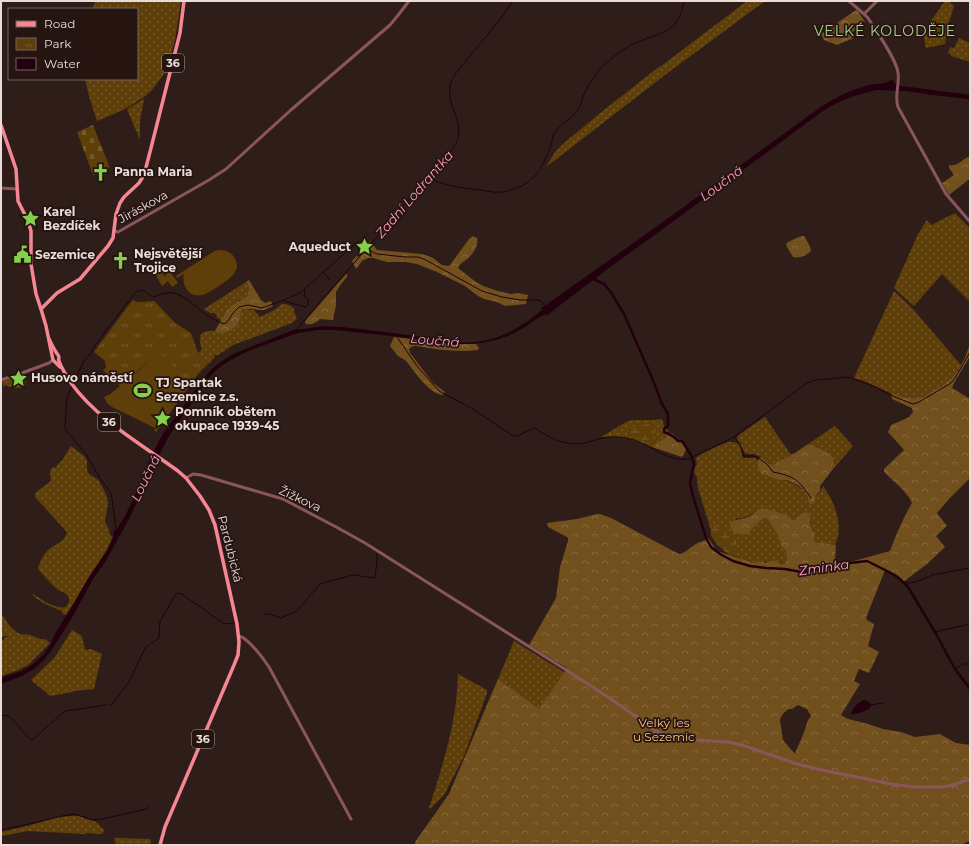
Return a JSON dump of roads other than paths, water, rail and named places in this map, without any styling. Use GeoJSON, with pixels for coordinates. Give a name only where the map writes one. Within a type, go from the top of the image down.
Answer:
{"type":"FeatureCollection","features":[{"type":"Feature","properties":{"kind":"main road","name":"36"},"geometry":{"type":"LineString","coordinates":[[66,376],[54,360],[41,309],[54,295],[82,276],[108,246],[113,238],[116,214],[120,203],[124,197],[139,183],[144,175],[180,33],[184,1]]}},
{"type":"Feature","properties":{"kind":"main road"},"geometry":{"type":"LineString","coordinates":[[1,125],[16,169],[19,204],[31,231],[32,242],[30,260],[36,294],[41,309]]}},
{"type":"Feature","properties":{"kind":"main road","name":"36"},"geometry":{"type":"LineString","coordinates":[[49,339],[66,376]]}},
{"type":"Feature","properties":{"kind":"main road"},"geometry":{"type":"LineString","coordinates":[[54,360],[54,355],[58,357]]}},
{"type":"Feature","properties":{"kind":"main road","name":"Pardubická"},"geometry":{"type":"LineString","coordinates":[[66,376],[83,398],[98,412],[186,478],[209,510],[215,525],[239,636]]}},
{"type":"Feature","properties":{"kind":"main road","name":"36"},"geometry":{"type":"LineString","coordinates":[[160,845],[165,827],[234,665],[239,648],[239,636]]}},
{"type":"Feature","properties":{"kind":"street","name":"Jiráskova"},"geometry":{"type":"LineString","coordinates":[[114,231],[118,232],[226,169],[240,158],[292,109],[390,25],[409,1]]}},
{"type":"Feature","properties":{"kind":"street"},"geometry":{"type":"LineString","coordinates":[[849,1],[868,18],[896,64],[898,73],[896,95],[898,107],[946,194],[970,222]]}},
{"type":"Feature","properties":{"kind":"street"},"geometry":{"type":"LineString","coordinates":[[864,14],[877,1]]}},
{"type":"Feature","properties":{"kind":"street"},"geometry":{"type":"LineString","coordinates":[[1,188],[17,189]]}},
{"type":"Feature","properties":{"kind":"street"},"geometry":{"type":"LineString","coordinates":[[1,380],[54,360]]}},
{"type":"Feature","properties":{"kind":"street","name":"Žižkova"},"geometry":{"type":"LineString","coordinates":[[186,478],[193,474],[201,474],[283,499],[338,528],[571,673],[659,732],[681,739],[728,742],[742,745],[794,763],[891,784],[942,787],[954,785],[970,779]]}},
{"type":"Feature","properties":{"kind":"street"},"geometry":{"type":"LineString","coordinates":[[239,636],[256,650],[269,668],[351,819]]}},
{"type":"Feature","properties":{"kind":"water","name":"Loučná"},"geometry":{"type":"Polygon","coordinates":[[[891,80],[894,81],[895,84],[901,86],[934,90],[934,95],[905,91],[876,90],[851,97],[835,104],[823,111],[606,270],[595,280],[546,316],[545,314],[521,330],[510,335],[493,341],[457,344],[336,330],[318,330],[298,333],[248,351],[227,362],[216,370],[209,378],[169,436],[129,519],[104,564],[93,579],[73,616],[51,651],[34,669],[22,676],[1,684],[1,678],[22,671],[33,664],[43,655],[50,645],[56,632],[87,580],[107,550],[114,531],[117,529],[125,516],[162,435],[209,372],[231,355],[296,329],[317,327],[334,326],[460,342],[477,342],[504,335],[527,321],[542,310],[541,308],[663,222],[822,106],[839,96],[857,89],[869,85],[886,83],[891,80]]]}},
{"type":"Feature","properties":{"kind":"water"},"geometry":{"type":"Polygon","coordinates":[[[864,700],[871,704],[870,708],[855,714],[851,714],[856,705],[864,700]]]}},
{"type":"Feature","properties":{"kind":"waterway","name":"Zadní Lodrantka"},"geometry":{"type":"LineString","coordinates":[[296,330],[454,147],[459,131],[450,96],[450,86],[452,80],[513,1]]}},
{"type":"Feature","properties":{"kind":"waterway"},"geometry":{"type":"LineString","coordinates":[[428,178],[454,186],[497,192],[509,191],[526,184],[538,173],[549,151],[555,133],[558,128],[578,110],[584,94],[601,68],[613,57],[629,47],[662,33],[673,26],[678,20],[684,1]]}},
{"type":"Feature","properties":{"kind":"waterway","name":"Loučná"},"geometry":{"type":"LineString","coordinates":[[928,92],[970,97]]}},
{"type":"Feature","properties":{"kind":"waterway"},"geometry":{"type":"LineString","coordinates":[[73,383],[84,361],[137,292],[142,290],[153,297],[167,293],[180,295],[216,321],[224,324],[239,307],[248,305],[262,308],[300,293],[357,244],[363,245],[377,254],[418,257],[482,291],[502,297],[520,300],[538,300],[545,306]]}},
{"type":"Feature","properties":{"kind":"waterway"},"geometry":{"type":"LineString","coordinates":[[323,272],[329,280]]}},
{"type":"Feature","properties":{"kind":"waterway","name":"Zminka"},"geometry":{"type":"LineString","coordinates":[[593,279],[604,284]]}},
{"type":"Feature","properties":{"kind":"waterway","name":"Zminka"},"geometry":{"type":"LineString","coordinates":[[605,285],[624,314],[662,404],[668,414],[668,426],[664,429],[664,432],[672,435],[678,441],[682,441],[691,455],[694,464],[690,483],[692,493],[706,538],[711,547],[733,561],[750,566],[801,572],[867,561],[893,574],[908,587],[955,669],[970,689]]}},
{"type":"Feature","properties":{"kind":"waterway"},"geometry":{"type":"LineString","coordinates":[[284,301],[305,307],[308,305],[308,300],[304,296],[305,289]]}},
{"type":"Feature","properties":{"kind":"waterway"},"geometry":{"type":"LineString","coordinates":[[397,337],[417,366],[439,391],[473,409],[513,436],[517,436],[534,428],[556,440],[573,444],[580,444],[606,437],[625,438],[638,441],[666,455],[680,459],[688,459],[734,437],[807,383],[816,380],[848,377],[873,386],[913,404],[919,402],[951,383],[970,352]]}},
{"type":"Feature","properties":{"kind":"waterway"},"geometry":{"type":"LineString","coordinates":[[72,386],[67,397],[65,427],[86,454],[101,480],[111,493],[116,530]]}},
{"type":"Feature","properties":{"kind":"waterway"},"geometry":{"type":"LineString","coordinates":[[734,437],[740,444],[744,456],[755,456],[767,464],[773,472],[791,477],[803,487],[811,498]]}},
{"type":"Feature","properties":{"kind":"waterway"},"geometry":{"type":"LineString","coordinates":[[265,614],[281,618],[297,611],[320,584],[326,582],[353,575],[375,578],[377,554]]}},
{"type":"Feature","properties":{"kind":"waterway"},"geometry":{"type":"LineString","coordinates":[[904,583],[916,582],[932,575],[970,568]]}},
{"type":"Feature","properties":{"kind":"waterway"},"geometry":{"type":"LineString","coordinates":[[110,705],[129,682],[145,648],[159,638],[160,621],[176,594],[182,594],[224,624],[234,623]]}},
{"type":"Feature","properties":{"kind":"waterway"},"geometry":{"type":"LineString","coordinates":[[935,632],[970,624]]}},
{"type":"Feature","properties":{"kind":"waterway"},"geometry":{"type":"LineString","coordinates":[[955,669],[963,664],[970,664]]}},
{"type":"Feature","properties":{"kind":"waterway"},"geometry":{"type":"LineString","coordinates":[[870,705],[883,703]]}},
{"type":"Feature","properties":{"kind":"waterway"},"geometry":{"type":"LineString","coordinates":[[1,716],[5,715],[10,717],[32,740],[65,711],[107,705]]}},
{"type":"Feature","properties":{"kind":"waterway"},"geometry":{"type":"LineString","coordinates":[[1,830],[75,814],[97,820],[138,811],[149,807]]}},
{"type":"Feature","properties":{"kind":"place","name":"Panna Maria"},"geometry":{"type":"Point","coordinates":[101,172]}},
{"type":"Feature","properties":{"kind":"place","name":"Karel Bezdíček"},"geometry":{"type":"Point","coordinates":[30,219]}},
{"type":"Feature","properties":{"kind":"place","name":"Aqueduct"},"geometry":{"type":"Point","coordinates":[364,247]}},
{"type":"Feature","properties":{"kind":"place","name":"Sezemice"},"geometry":{"type":"Point","coordinates":[22,255]}},
{"type":"Feature","properties":{"kind":"place","name":"Nejsvětější Trojice"},"geometry":{"type":"Point","coordinates":[121,261]}},
{"type":"Feature","properties":{"kind":"place","name":"Husovo náměstí"},"geometry":{"type":"Point","coordinates":[18,378]}},
{"type":"Feature","properties":{"kind":"place","name":"TJ Spartak Sezemice z.s."},"geometry":{"type":"Point","coordinates":[143,390]}},
{"type":"Feature","properties":{"kind":"place","name":"Pomník obětem okupace 1939-45"},"geometry":{"type":"Point","coordinates":[162,419]}},
{"type":"Feature","properties":{"kind":"district","name":"VELKÉ KOLODĚJE"},"geometry":{"type":"Point","coordinates":[885,31]}},
{"type":"Feature","properties":{"kind":"park label","name":"Velký les u Sezemic"},"geometry":{"type":"Point","coordinates":[664,730]}}]}
